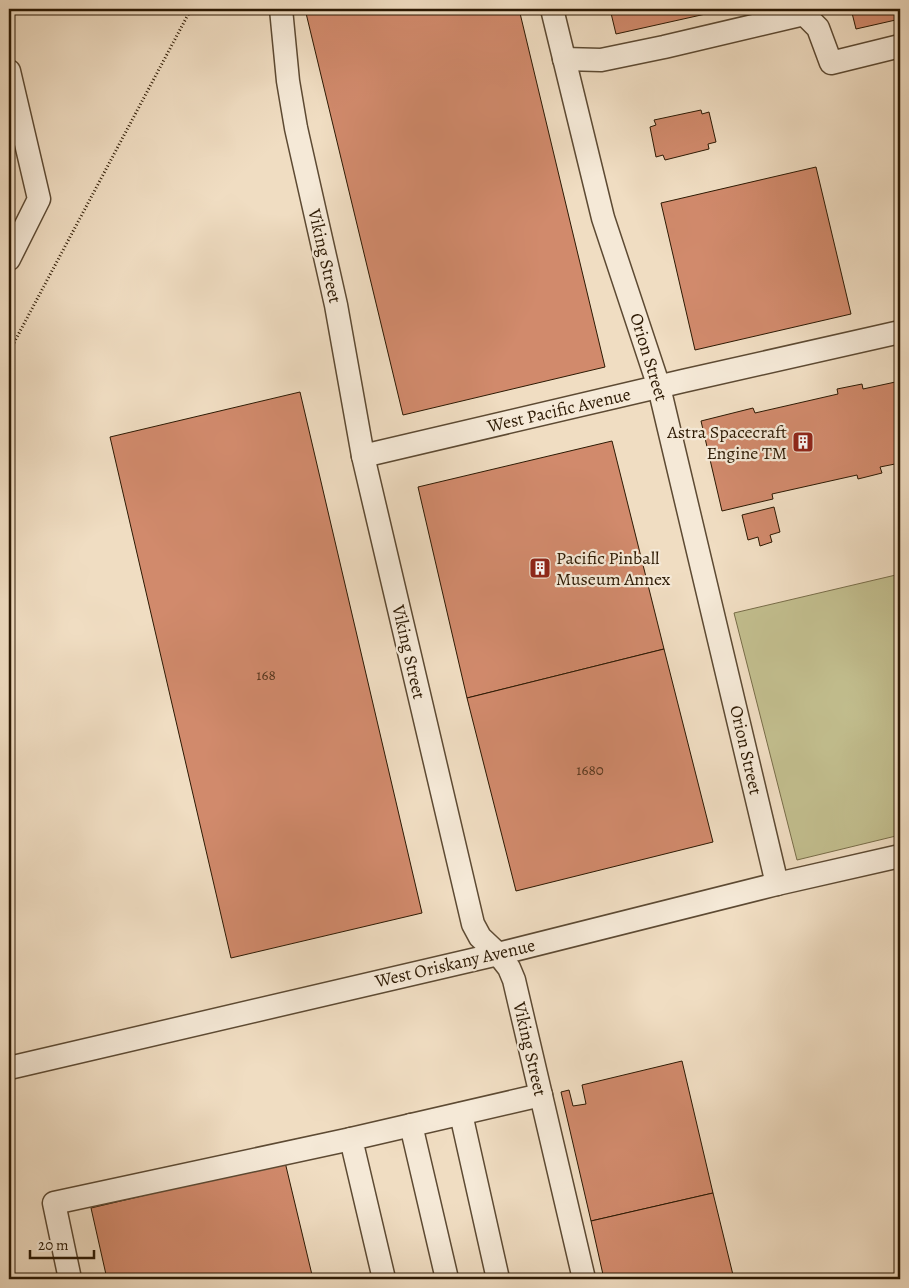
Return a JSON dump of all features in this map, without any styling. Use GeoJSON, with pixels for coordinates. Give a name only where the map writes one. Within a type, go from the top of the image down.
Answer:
{"type":"FeatureCollection","features":[{"type":"Feature","properties":{"kind":"street","name":"Viking Street"},"geometry":{"type":"LineString","coordinates":[[281,9],[288,81],[296,128],[346,352],[364,456],[473,924],[480,937],[498,954],[509,968],[514,980],[584,1279]]}},
{"type":"Feature","properties":{"kind":"street","name":"Orion Street"},"geometry":{"type":"LineString","coordinates":[[552,9],[603,218],[659,387],[777,884]]}},
{"type":"Feature","properties":{"kind":"street"},"geometry":{"type":"LineString","coordinates":[[564,59],[601,60],[674,45],[803,11],[818,28],[832,63],[900,46]]}},
{"type":"Feature","properties":{"kind":"street"},"geometry":{"type":"LineString","coordinates":[[9,72],[39,199],[9,259]]}},
{"type":"Feature","properties":{"kind":"street","name":"West Pacific Avenue"},"geometry":{"type":"LineString","coordinates":[[364,456],[900,332]]}},
{"type":"Feature","properties":{"kind":"street","name":"West Oriskany Avenue"},"geometry":{"type":"LineString","coordinates":[[9,1068],[498,954],[777,884],[900,856]]}},
{"type":"Feature","properties":{"kind":"street"},"geometry":{"type":"LineString","coordinates":[[70,1279],[54,1203],[541,1096]]}},
{"type":"Feature","properties":{"kind":"street"},"geometry":{"type":"LineString","coordinates":[[461,1114],[498,1279]]}},
{"type":"Feature","properties":{"kind":"street"},"geometry":{"type":"LineString","coordinates":[[411,1125],[447,1279]]}},
{"type":"Feature","properties":{"kind":"street"},"geometry":{"type":"LineString","coordinates":[[351,1138],[384,1279]]}},
{"type":"Feature","properties":{"kind":"path"},"geometry":{"type":"LineString","coordinates":[[9,352],[191,9]]}},
{"type":"Feature","properties":{"kind":"shaded area"},"geometry":{"type":"Polygon","coordinates":[[[900,574],[900,835],[797,860],[734,613],[900,574]]]}},
{"type":"Feature","properties":{"kind":"building"},"geometry":{"type":"Polygon","coordinates":[[[305,9],[519,9],[605,367],[403,415],[305,9]]]}},
{"type":"Feature","properties":{"kind":"building"},"geometry":{"type":"Polygon","coordinates":[[[610,9],[728,9],[616,34],[610,9]]]}},
{"type":"Feature","properties":{"kind":"building"},"geometry":{"type":"Polygon","coordinates":[[[851,9],[900,9],[900,19],[856,29],[851,9]]]}},
{"type":"Feature","properties":{"kind":"building"},"geometry":{"type":"Polygon","coordinates":[[[701,110],[702,114],[709,112],[716,142],[708,144],[709,149],[665,160],[663,155],[656,157],[650,127],[656,125],[654,120],[701,110]]]}},
{"type":"Feature","properties":{"kind":"building"},"geometry":{"type":"Polygon","coordinates":[[[816,167],[851,314],[695,350],[661,203],[816,167]]]}},
{"type":"Feature","properties":{"kind":"building","name":"Astra Spacecraft Engine TM"},"geometry":{"type":"Polygon","coordinates":[[[900,381],[900,463],[880,467],[882,473],[858,479],[857,475],[772,494],[773,499],[722,511],[701,421],[753,408],[755,413],[838,394],[837,389],[862,384],[863,389],[900,381]]]}},
{"type":"Feature","properties":{"kind":"building"},"geometry":{"type":"Polygon","coordinates":[[[300,392],[422,913],[231,958],[110,437],[300,392]]]}},
{"type":"Feature","properties":{"kind":"building","name":"Pacific Pinball Museum Annex"},"geometry":{"type":"Polygon","coordinates":[[[612,441],[664,649],[467,698],[418,487],[612,441]]]}},
{"type":"Feature","properties":{"kind":"building"},"geometry":{"type":"Polygon","coordinates":[[[774,507],[780,532],[770,535],[772,542],[760,546],[758,537],[748,540],[742,515],[774,507]]]}},
{"type":"Feature","properties":{"kind":"building"},"geometry":{"type":"Polygon","coordinates":[[[664,649],[713,842],[516,891],[467,698],[664,649]]]}},
{"type":"Feature","properties":{"kind":"building"},"geometry":{"type":"Polygon","coordinates":[[[682,1061],[713,1193],[591,1221],[561,1092],[569,1090],[573,1106],[586,1104],[582,1085],[682,1061]]]}},
{"type":"Feature","properties":{"kind":"building"},"geometry":{"type":"Polygon","coordinates":[[[285,1162],[313,1279],[107,1279],[91,1208],[285,1162]]]}},
{"type":"Feature","properties":{"kind":"building"},"geometry":{"type":"Polygon","coordinates":[[[713,1193],[734,1279],[604,1279],[591,1221],[713,1193]]]}},
{"type":"Feature","properties":{"kind":"place","name":"Astra Spacecraft Engine TM"},"geometry":{"type":"Point","coordinates":[803,442]}},
{"type":"Feature","properties":{"kind":"place","name":"Pacific Pinball Museum Annex"},"geometry":{"type":"Point","coordinates":[540,568]}}]}
